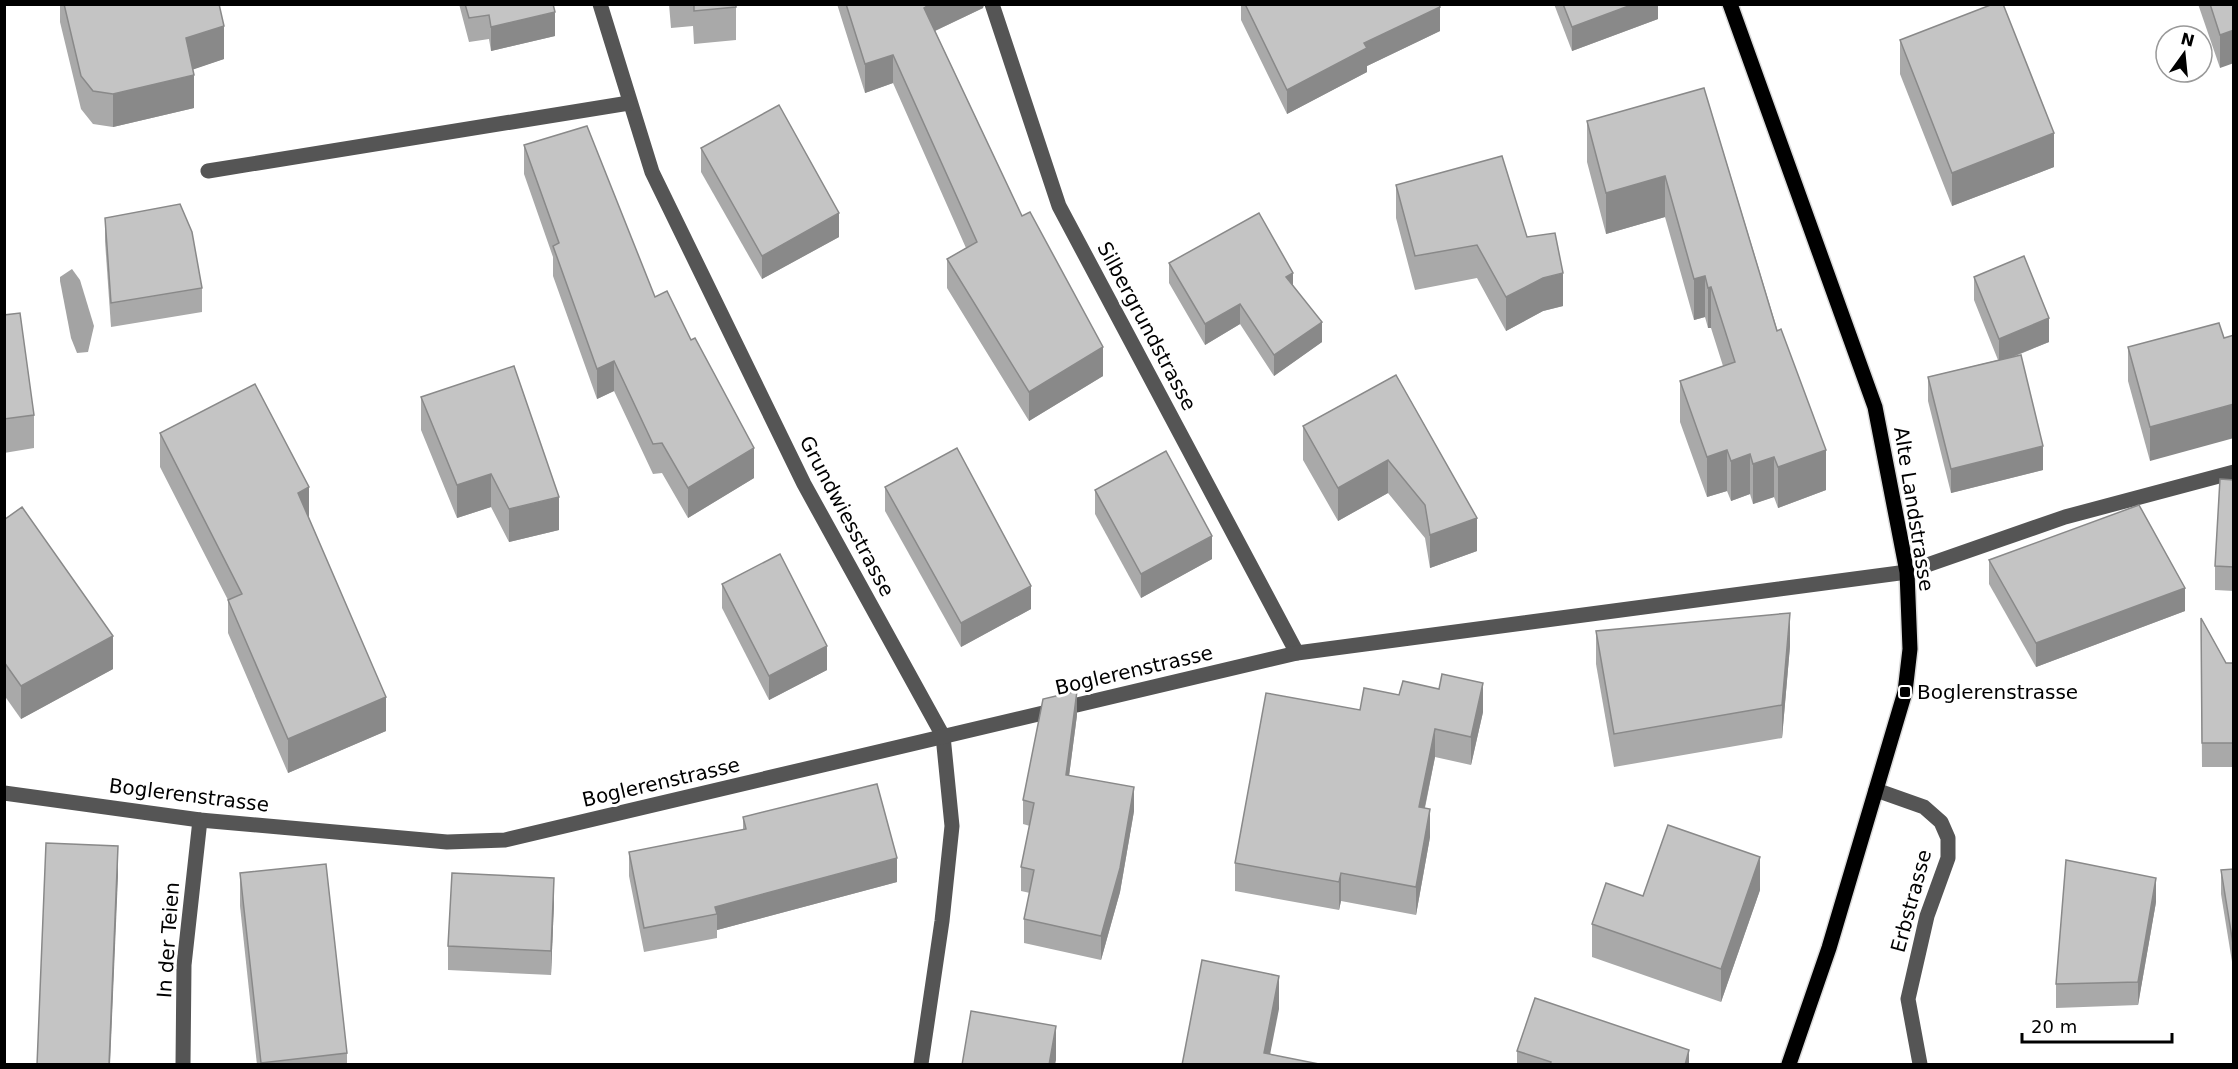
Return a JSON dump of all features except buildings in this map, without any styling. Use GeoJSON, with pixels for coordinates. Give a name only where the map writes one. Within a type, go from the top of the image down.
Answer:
{"type":"FeatureCollection","features":[{"type":"Feature","properties":{"kind":"main road","name":"Alte Landstrasse"},"geometry":{"type":"LineString","coordinates":[[1730,4],[1875,407],[1907,572],[1909,667],[1876,790],[1829,948],[1789,1065]]}},
{"type":"Feature","properties":{"kind":"street","name":"Grundwiesstrasse"},"geometry":{"type":"LineString","coordinates":[[600,4],[652,172],[804,484],[943,736],[952,826],[942,921],[921,1065]]}},
{"type":"Feature","properties":{"kind":"street","name":"Silbergrundstrasse"},"geometry":{"type":"LineString","coordinates":[[992,4],[1059,206],[1297,653]]}},
{"type":"Feature","properties":{"kind":"street"},"geometry":{"type":"LineString","coordinates":[[208,171],[629,103]]}},
{"type":"Feature","properties":{"kind":"street","name":"Boglerenstrasse"},"geometry":{"type":"LineString","coordinates":[[4,793],[200,820],[447,842],[505,840],[1297,653],[1907,572],[2065,516],[2234,472]]}},
{"type":"Feature","properties":{"kind":"street","name":"Erbstrasse"},"geometry":{"type":"LineString","coordinates":[[1876,790],[1924,807],[1941,822],[1948,838],[1948,858],[1927,916],[1908,999],[1920,1065]]}},
{"type":"Feature","properties":{"kind":"street","name":"In der Teien"},"geometry":{"type":"LineString","coordinates":[[183,1065],[184,965],[200,820]]}},
{"type":"Feature","properties":{"kind":"shaded area"},"geometry":{"type":"Polygon","coordinates":[[[72,269],[80,280],[94,326],[88,352],[77,353],[71,338],[60,281],[60,277],[72,269]]]}},
{"type":"Feature","properties":{"kind":"place","name":"Boglerenstrasse"},"geometry":{"type":"Point","coordinates":[1905,692]}}]}
